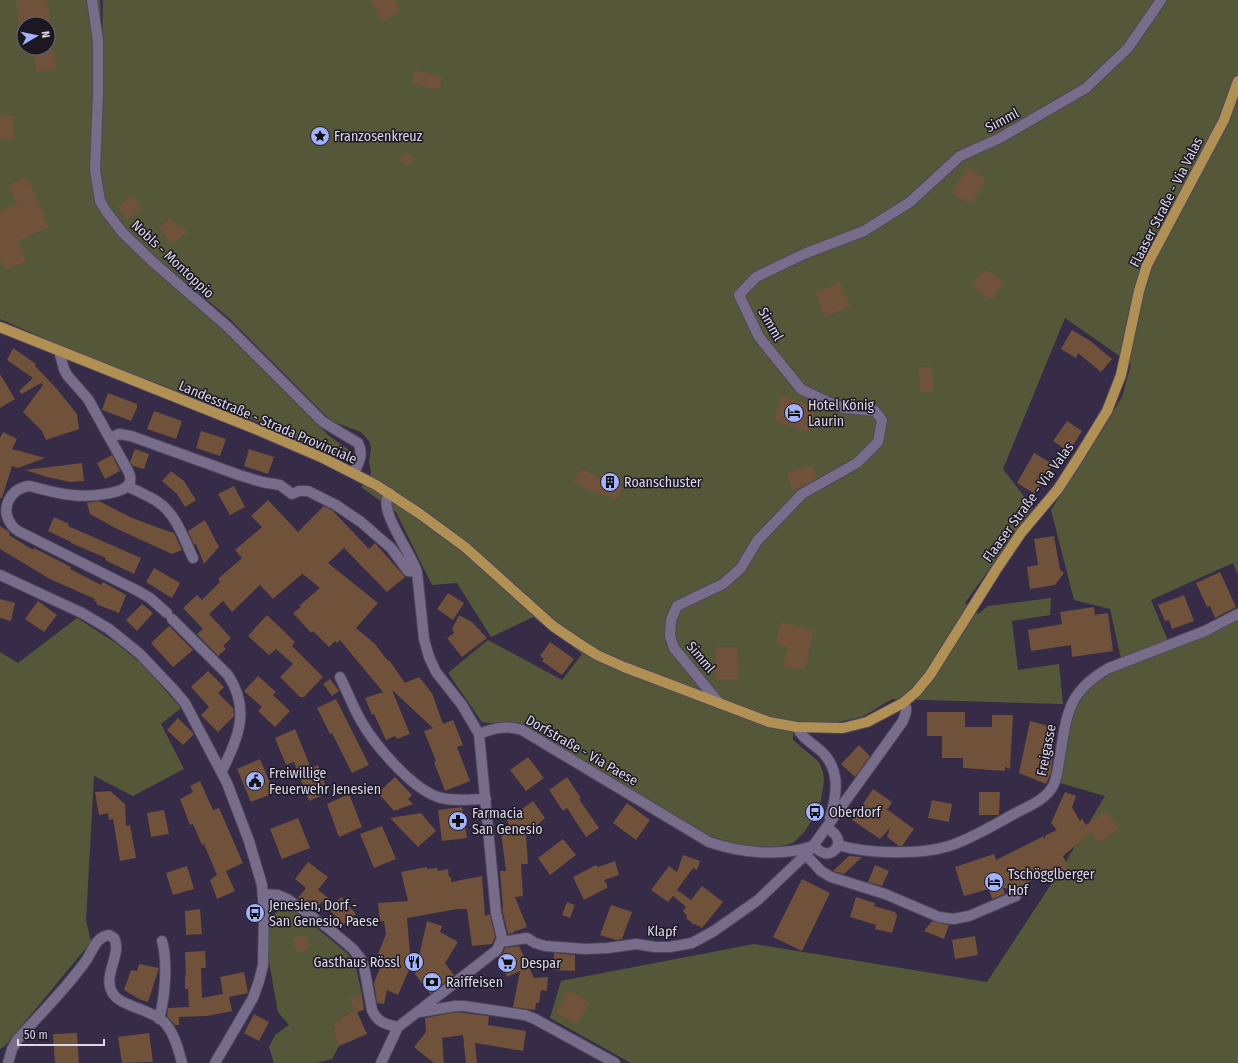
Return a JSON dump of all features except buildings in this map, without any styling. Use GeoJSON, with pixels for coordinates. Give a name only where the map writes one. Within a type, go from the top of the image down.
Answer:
{"type":"FeatureCollection","features":[{"type":"Feature","properties":{"kind":"main road","name":"Flaaser Straße - Via Valas"},"geometry":{"type":"LineString","coordinates":[[720,704],[770,722],[797,727],[843,728],[867,722],[903,703],[916,692],[930,675],[1021,533],[1058,489],[1107,411],[1121,375],[1139,291],[1147,266],[1224,120],[1238,81]]}},
{"type":"Feature","properties":{"kind":"main road","name":"Landesstraße - Strada Provinciale"},"geometry":{"type":"LineString","coordinates":[[0,327],[253,428],[354,473],[390,493],[465,548],[553,626],[578,644],[624,667],[720,704]]}},
{"type":"Feature","properties":{"kind":"street","name":"Nobls - Montoppio"},"geometry":{"type":"LineString","coordinates":[[92,0],[98,41],[96,175],[100,201],[122,232],[153,262],[228,327],[323,422],[358,442],[362,453],[354,473]]}},
{"type":"Feature","properties":{"kind":"street","name":"Simml"},"geometry":{"type":"LineString","coordinates":[[720,704],[674,648],[670,636],[671,620],[677,606],[723,584],[741,568],[756,542],[802,494],[857,462],[878,442],[882,420],[875,410],[844,408],[830,404],[801,390],[759,337],[739,295],[756,277],[804,254],[864,231],[910,202],[960,156],[1000,138],[1086,88],[1128,48],[1161,0]]}},
{"type":"Feature","properties":{"kind":"street"},"geometry":{"type":"LineString","coordinates":[[59,351],[67,375],[88,400],[130,475],[130,479],[127,486],[113,492],[77,496],[29,486],[22,487],[12,494],[9,499],[7,505],[9,518],[14,528],[24,534],[150,598],[228,675],[238,695],[241,714],[240,728],[222,771]]}},
{"type":"Feature","properties":{"kind":"street"},"geometry":{"type":"LineString","coordinates":[[110,438],[119,434],[131,436],[239,475],[262,482],[280,485],[292,494],[296,492],[308,491],[325,499],[361,522],[391,548],[408,571],[417,572]]}},
{"type":"Feature","properties":{"kind":"street"},"geometry":{"type":"LineString","coordinates":[[127,486],[153,499],[163,506],[175,522],[193,558]]}},
{"type":"Feature","properties":{"kind":"street"},"geometry":{"type":"LineString","coordinates":[[382,1063],[398,1027],[497,950],[501,942],[501,934],[496,913],[479,734],[465,709],[436,672],[429,657],[424,639],[415,563],[396,532],[388,511],[386,500],[390,493]]}},
{"type":"Feature","properties":{"kind":"street"},"geometry":{"type":"LineString","coordinates":[[0,575],[68,606],[96,621],[109,629],[140,654],[185,703],[222,771],[249,841],[258,869],[263,894],[264,912],[263,965],[259,981],[252,998],[215,1063]]}},
{"type":"Feature","properties":{"kind":"street","name":"Freigasse"},"geometry":{"type":"LineString","coordinates":[[838,845],[851,849],[871,851],[914,852],[935,850],[960,842],[1043,798],[1054,784],[1068,711],[1076,694],[1084,685],[1094,676],[1109,668],[1205,631],[1238,614]]}},
{"type":"Feature","properties":{"kind":"street"},"geometry":{"type":"LineString","coordinates":[[340,677],[354,708],[367,730],[388,757],[420,788],[439,798],[486,799]]}},
{"type":"Feature","properties":{"kind":"street"},"geometry":{"type":"LineString","coordinates":[[827,827],[836,836],[838,845],[836,849],[829,853],[823,853],[813,846],[902,721],[906,711],[906,706],[903,703]]}},
{"type":"Feature","properties":{"kind":"street","name":"Dorfstraße - Via Paese"},"geometry":{"type":"LineString","coordinates":[[479,734],[502,727],[513,727],[522,730],[710,842],[720,846],[747,852],[783,852],[813,846]]}},
{"type":"Feature","properties":{"kind":"street"},"geometry":{"type":"LineString","coordinates":[[797,727],[804,739],[817,748],[828,759],[833,767],[836,793],[835,802],[827,827]]}},
{"type":"Feature","properties":{"kind":"street","name":"Klapf"},"geometry":{"type":"LineString","coordinates":[[501,942],[527,938],[544,946],[598,949],[636,944],[655,947],[670,947],[697,941],[758,900],[813,846]]}},
{"type":"Feature","properties":{"kind":"street"},"geometry":{"type":"LineString","coordinates":[[805,854],[821,872],[831,877],[885,894],[939,917],[952,919],[969,916],[1016,896]]}},
{"type":"Feature","properties":{"kind":"street"},"geometry":{"type":"LineString","coordinates":[[263,894],[278,895],[289,900],[328,928],[352,948],[361,959],[364,967],[372,1010],[375,1016],[384,1024],[398,1027]]}},
{"type":"Feature","properties":{"kind":"street"},"geometry":{"type":"LineString","coordinates":[[8,1063],[12,1049],[17,1040],[85,962],[98,941],[108,935],[114,938],[116,945],[110,970],[110,985],[113,994],[118,1000],[159,1019],[165,1024],[177,1044],[182,1063]]}},
{"type":"Feature","properties":{"kind":"street"},"geometry":{"type":"LineString","coordinates":[[159,1019],[165,965],[165,952],[162,941]]}},
{"type":"Feature","properties":{"kind":"street"},"geometry":{"type":"LineString","coordinates":[[416,1013],[464,1006],[525,1015],[615,1063]]}},
{"type":"Feature","properties":{"kind":"green space"},"geometry":{"type":"Polygon","coordinates":[[[0,0],[100,0],[102,45],[103,0],[1238,0],[1238,575],[1233,563],[1151,600],[1171,648],[1238,609],[1238,1063],[631,1063],[550,1018],[561,981],[754,944],[987,982],[1065,863],[1105,796],[1060,783],[1072,719],[1076,706],[1082,695],[1088,687],[1096,681],[1123,668],[1110,609],[1074,600],[1051,510],[1122,397],[1131,364],[1065,318],[1003,469],[1033,508],[965,603],[978,614],[988,606],[1051,598],[1050,615],[1012,621],[1018,670],[1059,664],[1063,704],[892,699],[862,717],[833,723],[793,723],[793,740],[819,762],[823,772],[824,782],[820,805],[805,831],[793,843],[778,847],[743,846],[710,836],[517,723],[482,722],[448,673],[488,640],[562,680],[582,654],[533,617],[491,637],[457,583],[432,585],[396,512],[361,487],[371,473],[369,462],[371,448],[369,441],[361,432],[331,421],[230,319],[163,263],[155,268],[222,329],[328,435],[349,450],[349,455],[347,457],[316,445],[315,447],[270,427],[73,351],[0,319],[0,0]]]}},
{"type":"Feature","properties":{"kind":"green space"},"geometry":{"type":"Polygon","coordinates":[[[77,618],[116,643],[142,664],[181,708],[161,724],[184,769],[133,796],[94,776],[86,920],[91,942],[5,1046],[0,1049],[0,652],[18,663],[77,618]]]}},
{"type":"Feature","properties":{"kind":"green space"},"geometry":{"type":"Polygon","coordinates":[[[283,907],[297,912],[346,952],[355,964],[362,995],[354,1010],[333,1024],[335,1028],[332,1030],[339,1046],[332,1059],[316,1063],[274,1063],[269,1047],[275,1035],[289,1025],[278,1012],[269,962],[268,939],[271,917],[283,907]]]}},
{"type":"Feature","properties":{"kind":"place","name":"Franzosenkreuz"},"geometry":{"type":"Point","coordinates":[320,136]}},
{"type":"Feature","properties":{"kind":"place","name":"Hotel König Laurin"},"geometry":{"type":"Point","coordinates":[794,413]}},
{"type":"Feature","properties":{"kind":"place","name":"Roanschuster"},"geometry":{"type":"Point","coordinates":[610,482]}},
{"type":"Feature","properties":{"kind":"place","name":"Freiwillige Feuerwehr Jenesien"},"geometry":{"type":"Point","coordinates":[255,781]}},
{"type":"Feature","properties":{"kind":"place","name":"Oberdorf"},"geometry":{"type":"Point","coordinates":[815,812]}},
{"type":"Feature","properties":{"kind":"place","name":"Farmacia San Genesio"},"geometry":{"type":"Point","coordinates":[458,821]}},
{"type":"Feature","properties":{"kind":"place","name":"Tschögglberger Hof"},"geometry":{"type":"Point","coordinates":[994,882]}},
{"type":"Feature","properties":{"kind":"place","name":"Jenesien, Dorf - San Genesio, Paese"},"geometry":{"type":"Point","coordinates":[255,913]}},
{"type":"Feature","properties":{"kind":"place","name":"Gasthaus Rössl"},"geometry":{"type":"Point","coordinates":[414,962]}},
{"type":"Feature","properties":{"kind":"place","name":"Despar"},"geometry":{"type":"Point","coordinates":[507,963]}},
{"type":"Feature","properties":{"kind":"place","name":"Raiffeisen"},"geometry":{"type":"Point","coordinates":[432,982]}}]}
